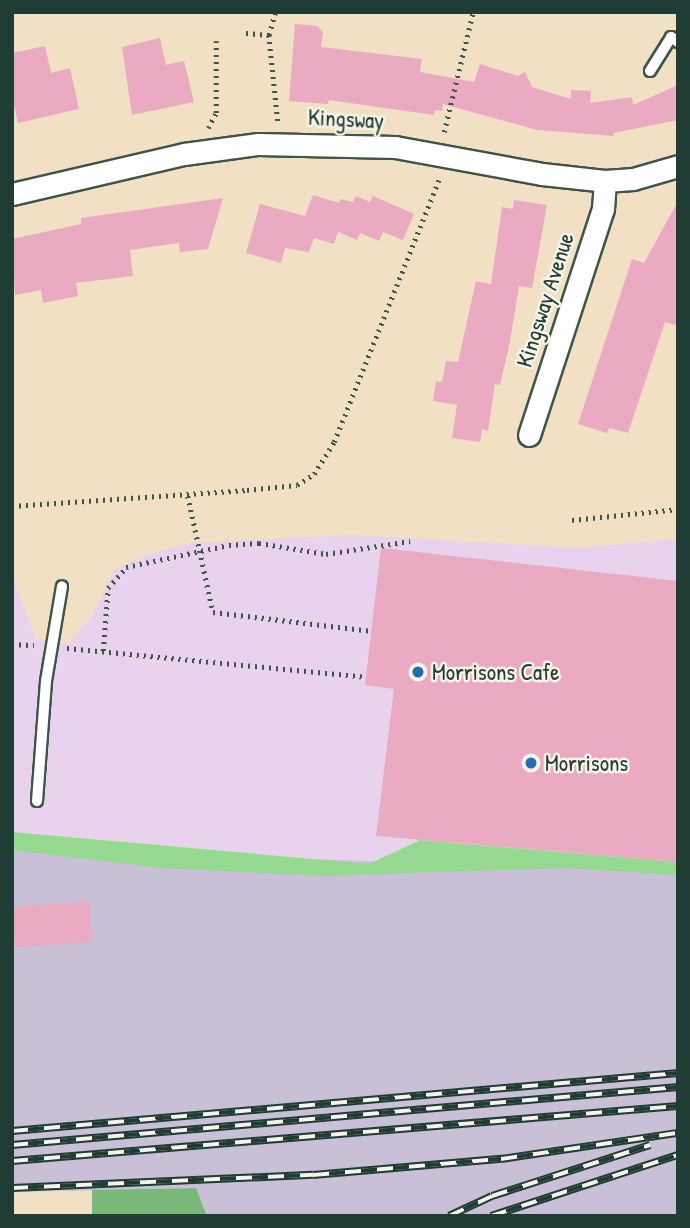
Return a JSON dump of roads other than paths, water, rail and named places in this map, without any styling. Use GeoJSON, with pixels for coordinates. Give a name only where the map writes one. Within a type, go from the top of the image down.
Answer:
{"type":"FeatureCollection","features":[{"type":"Feature","properties":{"kind":"street","name":"Kingsway"},"geometry":{"type":"LineString","coordinates":[[12,194],[216,147],[309,142],[396,147],[541,174],[606,181],[642,177],[678,166]]}},
{"type":"Feature","properties":{"kind":"street","name":"Kingsway Avenue"},"geometry":{"type":"LineString","coordinates":[[529,435],[603,209],[606,181]]}},
{"type":"Feature","properties":{"kind":"lane"},"geometry":{"type":"LineString","coordinates":[[650,71],[674,39],[678,25]]}},
{"type":"Feature","properties":{"kind":"lane"},"geometry":{"type":"LineString","coordinates":[[37,801],[51,647],[62,586]]}},
{"type":"Feature","properties":{"kind":"railway"},"geometry":{"type":"LineString","coordinates":[[12,1131],[678,1073]]}},
{"type":"Feature","properties":{"kind":"railway"},"geometry":{"type":"LineString","coordinates":[[12,1145],[678,1087]]}},
{"type":"Feature","properties":{"kind":"railway"},"geometry":{"type":"LineString","coordinates":[[12,1161],[678,1106]]}},
{"type":"Feature","properties":{"kind":"railway"},"geometry":{"type":"LineString","coordinates":[[12,1188],[313,1175],[501,1159],[678,1133]]}},
{"type":"Feature","properties":{"kind":"railway"},"geometry":{"type":"LineString","coordinates":[[449,1216],[492,1196],[650,1145]]}},
{"type":"Feature","properties":{"kind":"railway"},"geometry":{"type":"LineString","coordinates":[[491,1216],[678,1155]]}},
{"type":"Feature","properties":{"kind":"place","name":"Morrisons Cafe"},"geometry":{"type":"Point","coordinates":[418,672]}},
{"type":"Feature","properties":{"kind":"place","name":"Morrisons"},"geometry":{"type":"Point","coordinates":[531,763]}}]}
